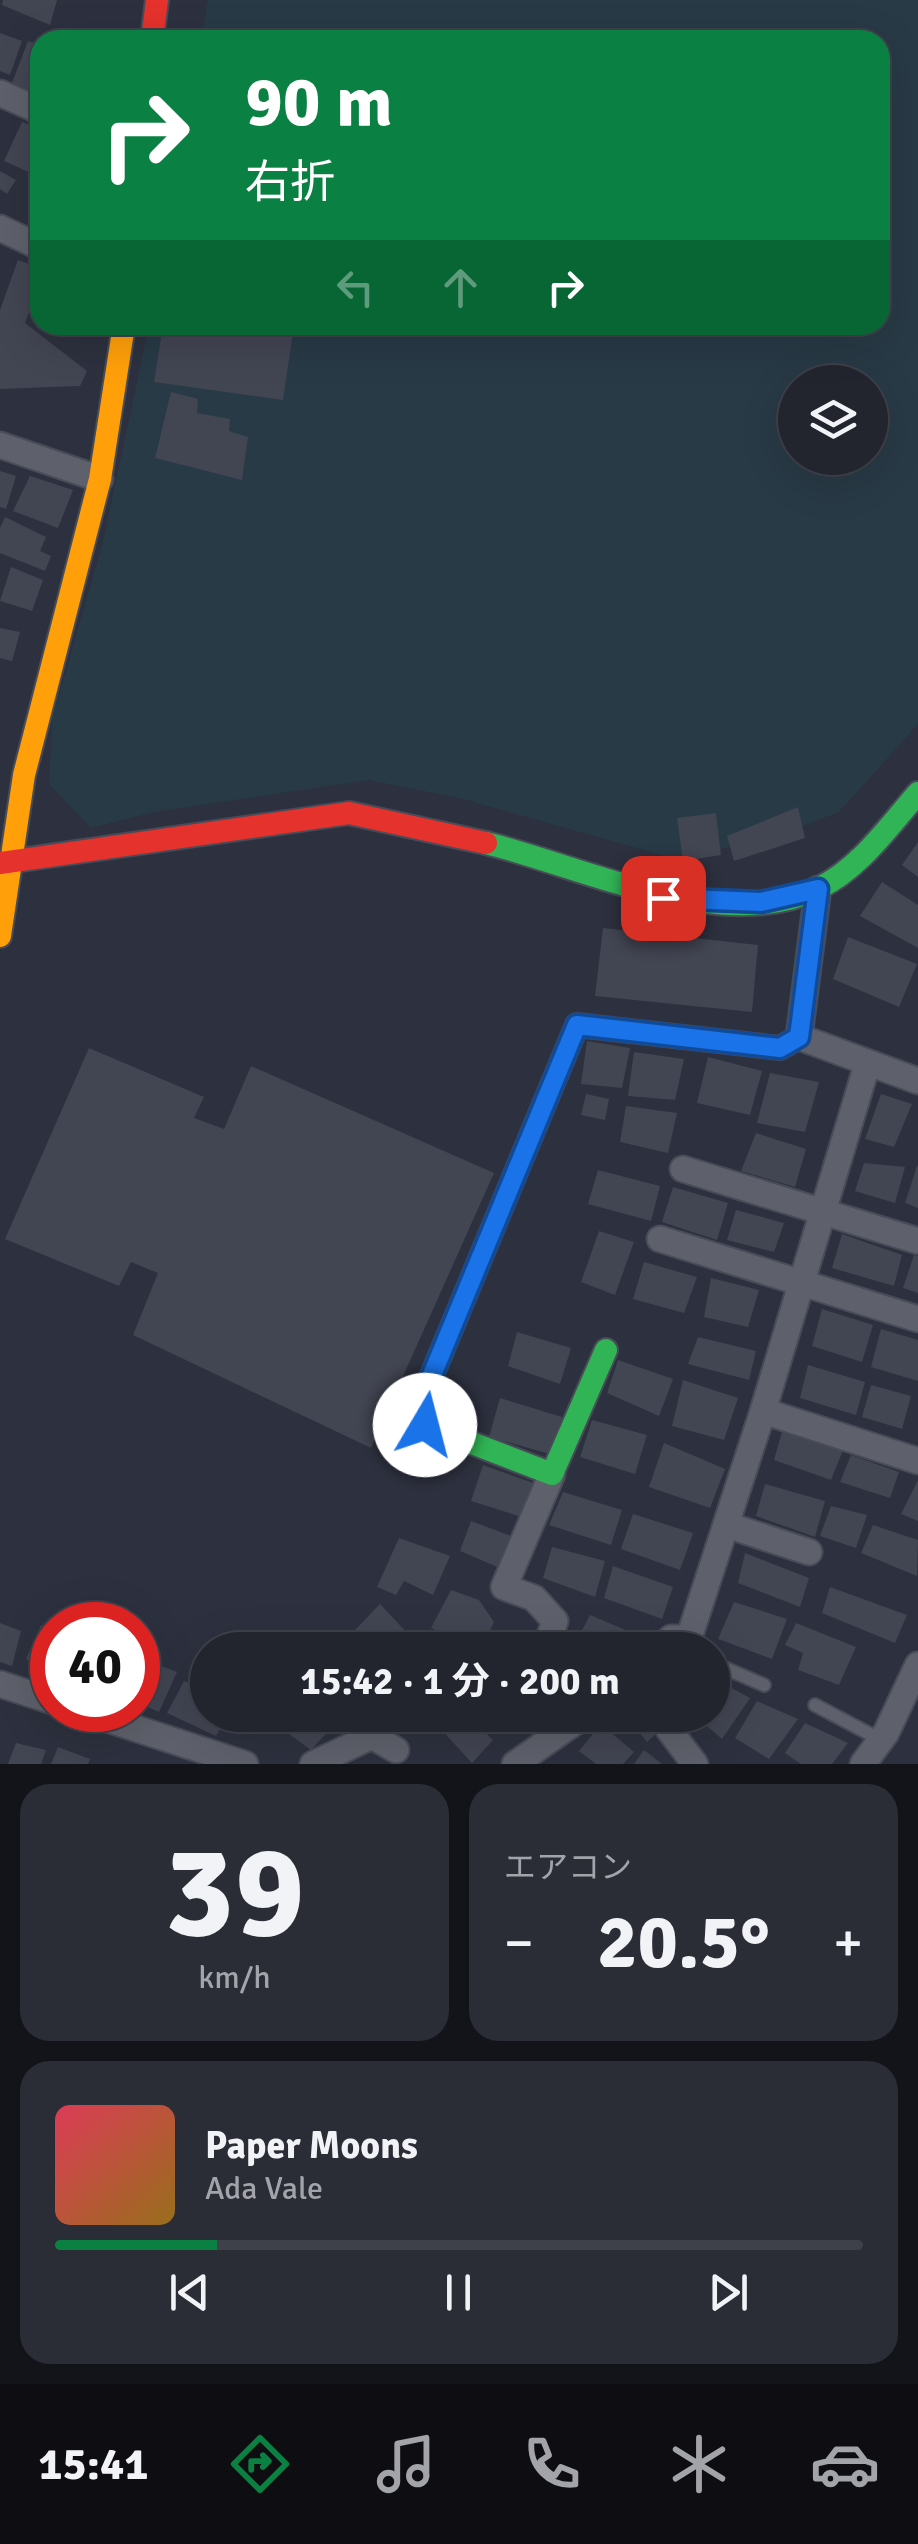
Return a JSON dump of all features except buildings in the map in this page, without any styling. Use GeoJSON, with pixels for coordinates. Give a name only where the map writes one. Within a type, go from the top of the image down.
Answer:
{"type":"FeatureCollection","features":[{"type":"Feature","properties":{"kind":"street"},"geometry":{"type":"LineString","coordinates":[[153,30],[157,0]]}},
{"type":"Feature","properties":{"kind":"street"},"geometry":{"type":"LineString","coordinates":[[0,93],[30,107]]}},
{"type":"Feature","properties":{"kind":"street"},"geometry":{"type":"LineString","coordinates":[[0,228],[30,242]]}},
{"type":"Feature","properties":{"kind":"street"},"geometry":{"type":"LineString","coordinates":[[0,936],[4,864],[100,480],[122,335]]}},
{"type":"Feature","properties":{"kind":"street"},"geometry":{"type":"LineString","coordinates":[[0,444],[100,480]]}},
{"type":"Feature","properties":{"kind":"street"},"geometry":{"type":"LineString","coordinates":[[4,864],[349,813],[491,844],[663,898],[761,902],[818,889],[855,863],[918,793]]}},
{"type":"Feature","properties":{"kind":"street"},"geometry":{"type":"LineString","coordinates":[[799,1037],[818,889]]}},
{"type":"Feature","properties":{"kind":"street"},"geometry":{"type":"LineString","coordinates":[[552,1474],[425,1425],[425,1392],[577,1025],[780,1048],[799,1037]]}},
{"type":"Feature","properties":{"kind":"street"},"geometry":{"type":"LineString","coordinates":[[799,1037],[918,1082]]}},
{"type":"Feature","properties":{"kind":"street"},"geometry":{"type":"LineString","coordinates":[[697,1632],[867,1065]]}},
{"type":"Feature","properties":{"kind":"street"},"geometry":{"type":"LineString","coordinates":[[684,1169],[918,1241]]}},
{"type":"Feature","properties":{"kind":"street"},"geometry":{"type":"LineString","coordinates":[[660,1240],[918,1319]]}},
{"type":"Feature","properties":{"kind":"street"},"geometry":{"type":"LineString","coordinates":[[551,1632],[555,1621],[534,1598],[504,1587],[606,1350]]}},
{"type":"Feature","properties":{"kind":"street"},"geometry":{"type":"LineString","coordinates":[[763,1411],[918,1461]]}},
{"type":"Feature","properties":{"kind":"street"},"geometry":{"type":"LineString","coordinates":[[727,1525],[809,1552]]}},
{"type":"Feature","properties":{"kind":"street"},"geometry":{"type":"LineString","coordinates":[[863,1764],[881,1740],[918,1665]]}},
{"type":"Feature","properties":{"kind":"street"},"geometry":{"type":"LineString","coordinates":[[0,1684],[30,1694]]}},
{"type":"Feature","properties":{"kind":"street"},"geometry":{"type":"LineString","coordinates":[[139,1732],[212,1759],[245,1764]]}},
{"type":"Feature","properties":{"kind":"street"},"geometry":{"type":"LineString","coordinates":[[514,1764],[560,1732]]}},
{"type":"Feature","properties":{"kind":"street"},"geometry":{"type":"LineString","coordinates":[[671,1732],[695,1764]]}},
{"type":"Feature","properties":{"kind":"street"},"geometry":{"type":"LineString","coordinates":[[313,1764],[372,1736],[396,1750]]}},
{"type":"Feature","properties":{"kind":"lane"},"geometry":{"type":"LineString","coordinates":[[730,1670],[764,1685]]}},
{"type":"Feature","properties":{"kind":"lane"},"geometry":{"type":"LineString","coordinates":[[815,1705],[881,1740]]}},
{"type":"Feature","properties":{"kind":"shaded area"},"geometry":{"type":"Polygon","coordinates":[[[208,0],[918,0],[918,724],[839,812],[770,839],[672,858],[459,798],[369,780],[154,812],[91,828],[49,784],[52,718],[102,546],[147,335],[890,335],[890,30],[203,30],[208,0]]]}},
{"type":"Feature","properties":{"kind":"traffic: fast"},"geometry":{"type":"LineString","coordinates":[[486,843],[608,880],[697,901],[781,901],[819,888],[848,869],[918,793]]}},
{"type":"Feature","properties":{"kind":"traffic: fast"},"geometry":{"type":"LineString","coordinates":[[606,1350],[552,1474],[425,1425],[425,1392],[577,1025],[780,1048],[799,1037]]}},
{"type":"Feature","properties":{"kind":"traffic: slow"},"geometry":{"type":"LineString","coordinates":[[0,936],[24,775],[100,479],[122,335]]}},
{"type":"Feature","properties":{"kind":"traffic: jam"},"geometry":{"type":"LineString","coordinates":[[153,30],[157,0]]}},
{"type":"Feature","properties":{"kind":"traffic: jam"},"geometry":{"type":"LineString","coordinates":[[0,863],[349,813],[486,843]]}},
{"type":"Feature","properties":{"kind":"route"},"geometry":{"type":"LineString","coordinates":[[425,1425],[425,1392],[577,1025],[780,1048],[799,1037],[818,889],[761,902],[710,903],[663,898]]}}]}
